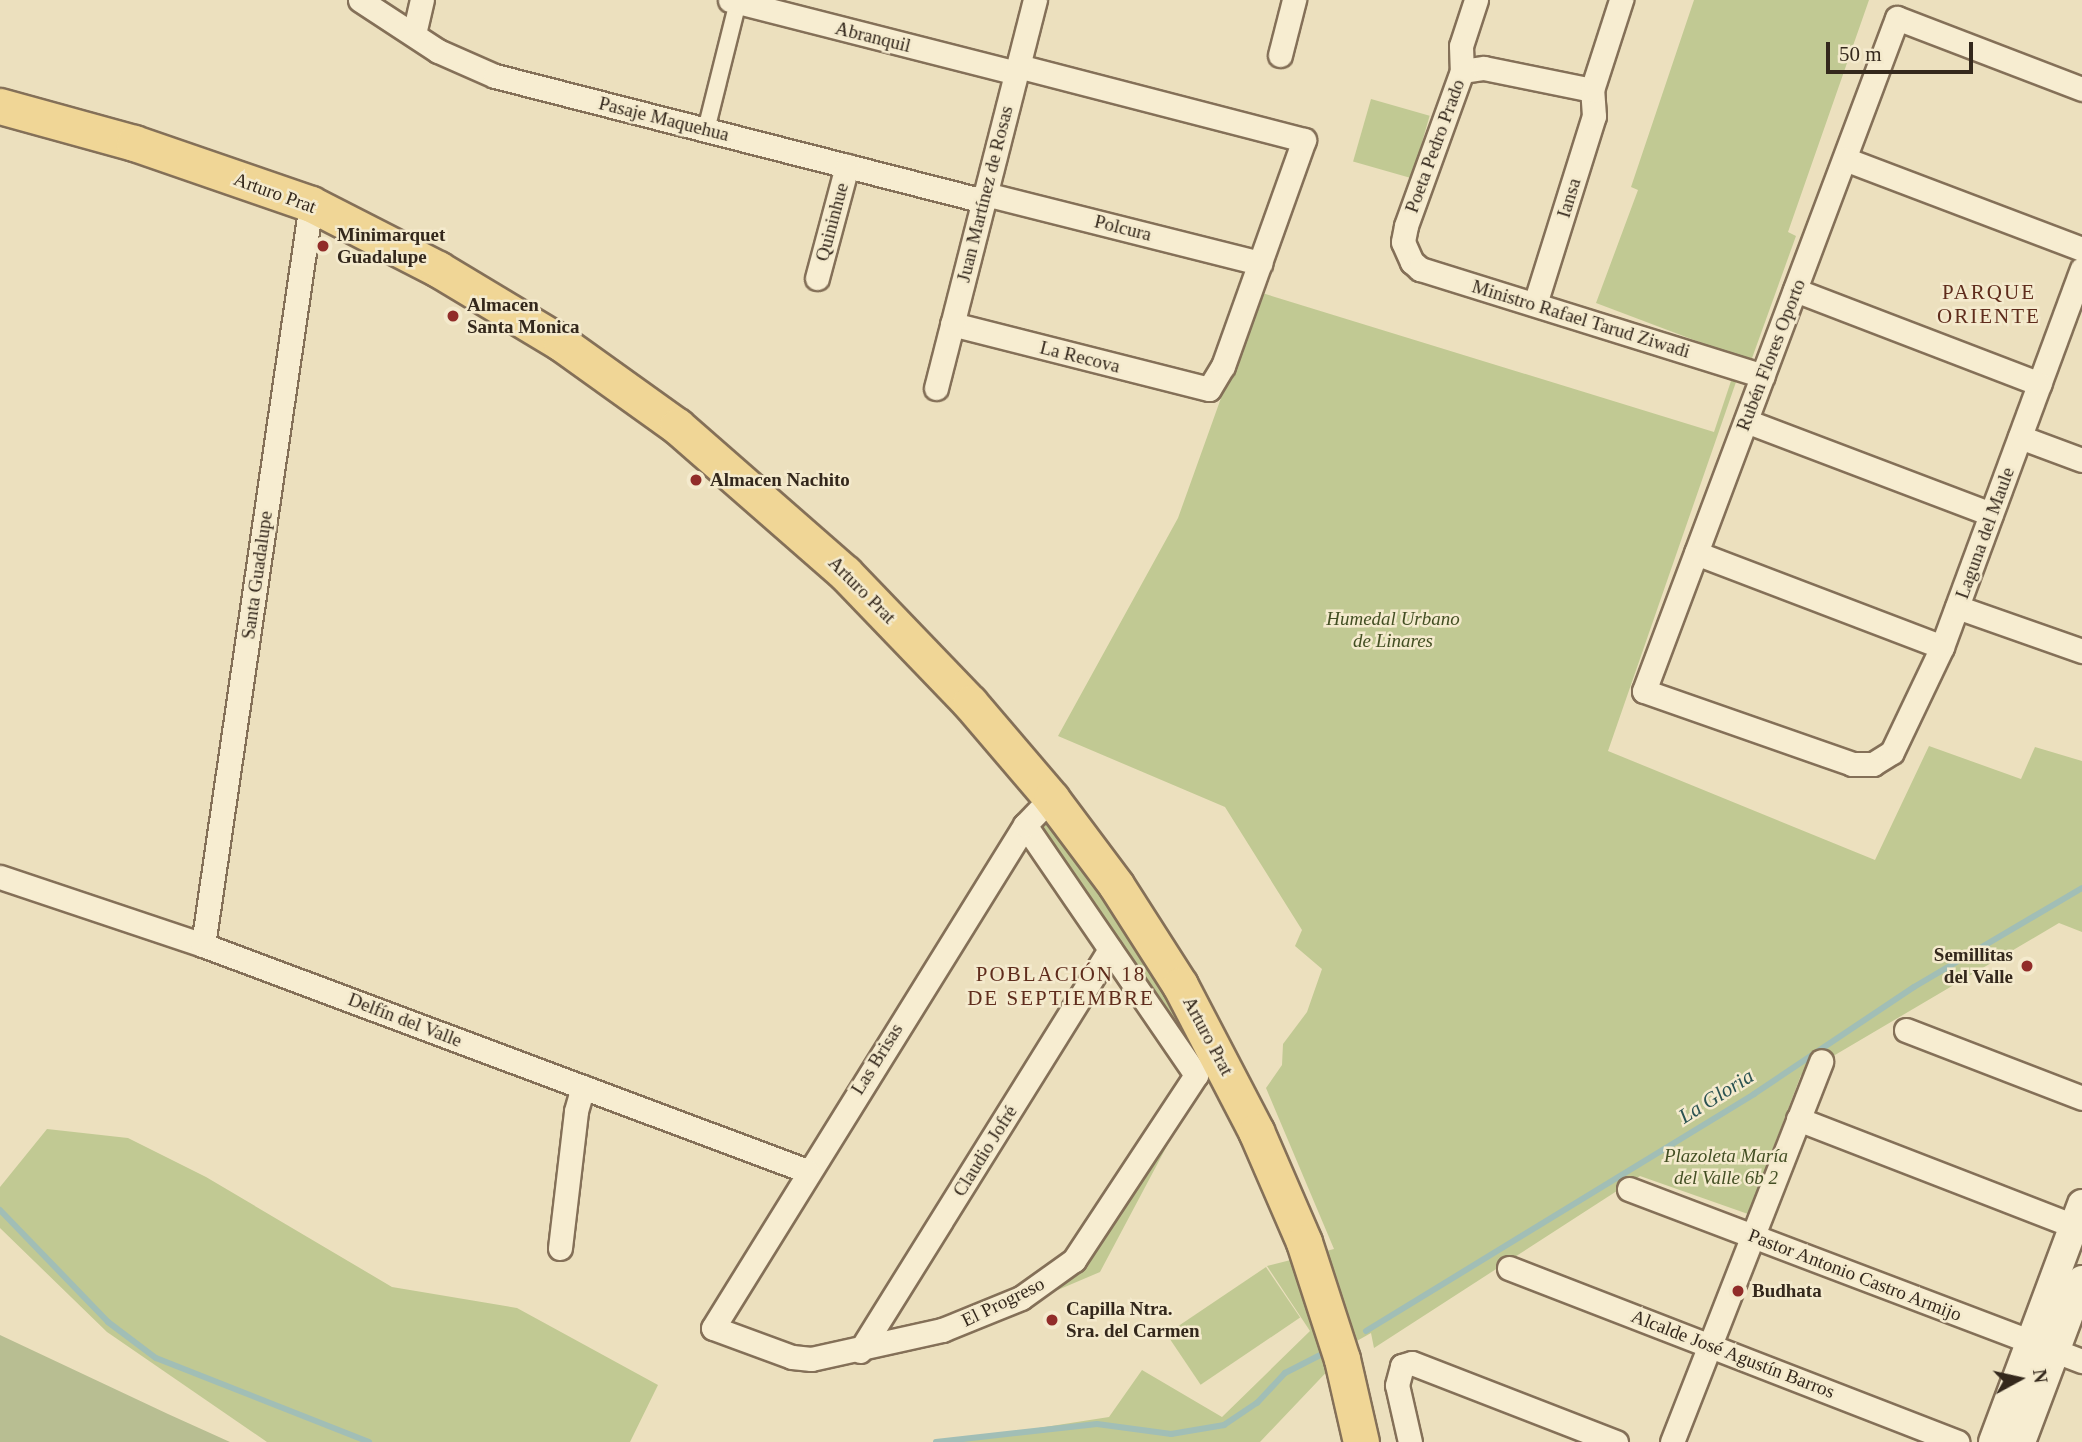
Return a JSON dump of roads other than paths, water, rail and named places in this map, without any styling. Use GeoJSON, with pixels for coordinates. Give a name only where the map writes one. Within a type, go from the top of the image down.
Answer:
{"type":"FeatureCollection","features":[{"type":"Feature","properties":{"kind":"main road","name":"Arturo Prat"},"geometry":{"type":"LineString","coordinates":[[0,106],[134,143],[311,204],[438,269],[540,331],[619,384],[735,473],[898,626],[1051,798],[1160,952],[1256,1131],[1318,1279],[1361,1442]]}},
{"type":"Feature","properties":{"kind":"street","name":"Pasaje Maquehua"},"geometry":{"type":"LineString","coordinates":[[360,0],[477,70],[847,166],[985,197]]}},
{"type":"Feature","properties":{"kind":"street"},"geometry":{"type":"LineString","coordinates":[[414,34],[422,0]]}},
{"type":"Feature","properties":{"kind":"street","name":"Juan Martínez de Rosas"},"geometry":{"type":"LineString","coordinates":[[936,388],[1035,0]]}},
{"type":"Feature","properties":{"kind":"street"},"geometry":{"type":"LineString","coordinates":[[1280,55],[1294,0]]}},
{"type":"Feature","properties":{"kind":"street","name":"Poeta Pedro Prado"},"geometry":{"type":"LineString","coordinates":[[1406,252],[1406,226],[1462,71],[1461,46],[1476,0]]}},
{"type":"Feature","properties":{"kind":"street","name":"Iansa"},"geometry":{"type":"LineString","coordinates":[[1535,304],[1594,116],[1592,90],[1621,0]]}},
{"type":"Feature","properties":{"kind":"street"},"geometry":{"type":"LineString","coordinates":[[706,130],[734,1]]}},
{"type":"Feature","properties":{"kind":"street","name":"Abranquil"},"geometry":{"type":"LineString","coordinates":[[734,1],[1304,140],[1260,263]]}},
{"type":"Feature","properties":{"kind":"street","name":"Rubén Flores Oporto"},"geometry":{"type":"LineString","coordinates":[[1852,764],[1644,691],[1897,19],[2082,89]]}},
{"type":"Feature","properties":{"kind":"street"},"geometry":{"type":"LineString","coordinates":[[1462,71],[1484,68],[1592,90]]}},
{"type":"Feature","properties":{"kind":"street"},"geometry":{"type":"LineString","coordinates":[[1844,159],[2082,249]]}},
{"type":"Feature","properties":{"kind":"street","name":"Quininhue"},"geometry":{"type":"LineString","coordinates":[[817,278],[847,166]]}},
{"type":"Feature","properties":{"kind":"street","name":"Polcura"},"geometry":{"type":"LineString","coordinates":[[985,197],[1260,263]]}},
{"type":"Feature","properties":{"kind":"street","name":"Santa Guadalupe"},"geometry":{"type":"LineString","coordinates":[[202,945],[311,204]]}},
{"type":"Feature","properties":{"kind":"street","name":"Ministro Rafael Tarud Ziwadi"},"geometry":{"type":"LineString","coordinates":[[1406,252],[1420,269],[1763,376]]}},
{"type":"Feature","properties":{"kind":"street","name":"La Recova"},"geometry":{"type":"LineString","coordinates":[[952,324],[1209,389],[1223,366],[1260,263]]}},
{"type":"Feature","properties":{"kind":"street","name":"Laguna del Maule"},"geometry":{"type":"LineString","coordinates":[[1852,764],[1873,764],[1892,752],[1942,647],[2081,277]]}},
{"type":"Feature","properties":{"kind":"street"},"geometry":{"type":"LineString","coordinates":[[1795,290],[2040,384]]}},
{"type":"Feature","properties":{"kind":"street"},"geometry":{"type":"LineString","coordinates":[[1746,421],[1991,514]]}},
{"type":"Feature","properties":{"kind":"street"},"geometry":{"type":"LineString","coordinates":[[2020,437],[2082,460]]}},
{"type":"Feature","properties":{"kind":"street"},"geometry":{"type":"LineString","coordinates":[[1696,553],[1942,647]]}},
{"type":"Feature","properties":{"kind":"street"},"geometry":{"type":"LineString","coordinates":[[1957,607],[2082,651]]}},
{"type":"Feature","properties":{"kind":"street","name":"Las Brisas"},"geometry":{"type":"LineString","coordinates":[[713,1328],[807,1171],[1025,825],[1051,798]]}},
{"type":"Feature","properties":{"kind":"street","name":"Arturo Prat"},"geometry":{"type":"LineString","coordinates":[[1025,825],[1196,1075]]}},
{"type":"Feature","properties":{"kind":"street","name":"Delfín del Valle"},"geometry":{"type":"LineString","coordinates":[[0,877],[202,945],[807,1171]]}},
{"type":"Feature","properties":{"kind":"street","name":"Claudio Jofré"},"geometry":{"type":"LineString","coordinates":[[860,1351],[1110,950]]}},
{"type":"Feature","properties":{"kind":"street"},"geometry":{"type":"LineString","coordinates":[[1906,1030],[2082,1098]]}},
{"type":"Feature","properties":{"kind":"street"},"geometry":{"type":"LineString","coordinates":[[1672,1442],[1821,1061]]}},
{"type":"Feature","properties":{"kind":"street","name":"El Progreso"},"geometry":{"type":"LineString","coordinates":[[713,1328],[792,1357],[811,1359],[860,1351],[970,1321],[1021,1298],[1074,1260],[1196,1075]]}},
{"type":"Feature","properties":{"kind":"street"},"geometry":{"type":"LineString","coordinates":[[560,1248],[574,1122],[583,1087]]}},
{"type":"Feature","properties":{"kind":"street"},"geometry":{"type":"LineString","coordinates":[[1798,1119],[2079,1220],[2043,1346],[2021,1442]]}},
{"type":"Feature","properties":{"kind":"street","name":"Pastor Antonio Castro Armijo"},"geometry":{"type":"LineString","coordinates":[[1629,1189],[2082,1361]]}},
{"type":"Feature","properties":{"kind":"street","name":"Alcalde José Agustín Barros"},"geometry":{"type":"LineString","coordinates":[[1509,1268],[1957,1442]]}},
{"type":"Feature","properties":{"kind":"street"},"geometry":{"type":"LineString","coordinates":[[1993,1442],[2043,1346],[2082,1280]]}},
{"type":"Feature","properties":{"kind":"street"},"geometry":{"type":"LineString","coordinates":[[1410,1442],[1397,1385],[1402,1366],[1422,1364],[1616,1442]]}},
{"type":"Feature","properties":{"kind":"waterway","name":"La Gloria"},"geometry":{"type":"LineString","coordinates":[[1366,1331],[1754,1094],[1914,987],[2082,888]]}},
{"type":"Feature","properties":{"kind":"waterway"},"geometry":{"type":"LineString","coordinates":[[0,1210],[108,1322],[156,1358],[369,1442]]}},
{"type":"Feature","properties":{"kind":"waterway"},"geometry":{"type":"LineString","coordinates":[[936,1442],[1097,1424],[1171,1434],[1224,1425],[1257,1403],[1285,1373],[1324,1353]]}},
{"type":"Feature","properties":{"kind":"place","name":"Minimarquet Guadalupe"},"geometry":{"type":"Point","coordinates":[323,246]}},
{"type":"Feature","properties":{"kind":"place","name":"Almacen Santa Monica"},"geometry":{"type":"Point","coordinates":[453,316]}},
{"type":"Feature","properties":{"kind":"place","name":"Almacen Nachito"},"geometry":{"type":"Point","coordinates":[696,480]}},
{"type":"Feature","properties":{"kind":"place","name":"Semillitas del Valle"},"geometry":{"type":"Point","coordinates":[2027,966]}},
{"type":"Feature","properties":{"kind":"place","name":"Budhata"},"geometry":{"type":"Point","coordinates":[1738,1291]}},
{"type":"Feature","properties":{"kind":"place","name":"Capilla Ntra. Sra. del Carmen"},"geometry":{"type":"Point","coordinates":[1052,1320]}},
{"type":"Feature","properties":{"kind":"district","name":"PARQUE ORIENTE"},"geometry":{"type":"Point","coordinates":[1989,304]}},
{"type":"Feature","properties":{"kind":"district","name":"POBLACIÓN 18 DE SEPTIEMBRE"},"geometry":{"type":"Point","coordinates":[1061,986]}},
{"type":"Feature","properties":{"kind":"park label","name":"Humedal Urbano de Linares"},"geometry":{"type":"Point","coordinates":[1393,630]}},
{"type":"Feature","properties":{"kind":"park label","name":"Plazoleta María del Valle 6b 2"},"geometry":{"type":"Point","coordinates":[1726,1167]}}]}
